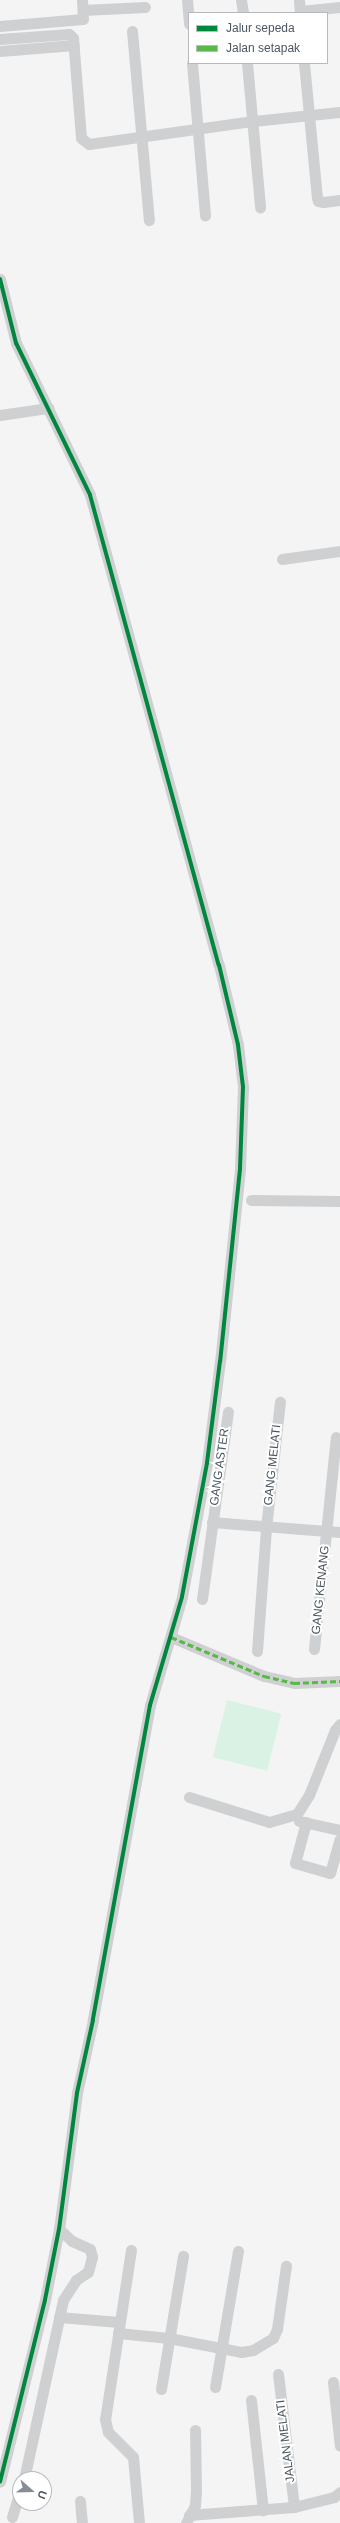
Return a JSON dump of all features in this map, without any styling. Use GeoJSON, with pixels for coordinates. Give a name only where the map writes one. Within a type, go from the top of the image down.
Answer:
{"type":"FeatureCollection","features":[{"type":"Feature","properties":{"kind":"street"},"geometry":{"type":"LineString","coordinates":[[187,0],[188,12]]}},
{"type":"Feature","properties":{"kind":"street"},"geometry":{"type":"LineString","coordinates":[[241,0],[242,12]]}},
{"type":"Feature","properties":{"kind":"street"},"geometry":{"type":"LineString","coordinates":[[299,0],[300,12],[340,7]]}},
{"type":"Feature","properties":{"kind":"street"},"geometry":{"type":"LineString","coordinates":[[0,26],[83,19],[83,5],[145,8]]}},
{"type":"Feature","properties":{"kind":"street"},"geometry":{"type":"LineString","coordinates":[[132,31],[140,137],[150,220]]}},
{"type":"Feature","properties":{"kind":"street"},"geometry":{"type":"LineString","coordinates":[[0,39],[69,34],[73,38],[82,140],[94,144],[198,129],[309,117],[340,112]]}},
{"type":"Feature","properties":{"kind":"street"},"geometry":{"type":"LineString","coordinates":[[0,51],[74,45]]}},
{"type":"Feature","properties":{"kind":"street"},"geometry":{"type":"LineString","coordinates":[[192,64],[205,215]]}},
{"type":"Feature","properties":{"kind":"street"},"geometry":{"type":"LineString","coordinates":[[247,64],[260,207]]}},
{"type":"Feature","properties":{"kind":"street"},"geometry":{"type":"LineString","coordinates":[[304,64],[318,201],[340,200]]}},
{"type":"Feature","properties":{"kind":"street"},"geometry":{"type":"LineString","coordinates":[[0,279],[16,343],[90,495],[220,965],[238,1045],[243,1087],[240,1169],[212,1424],[182,1597],[150,1705],[95,2012],[84,2053],[59,2229],[45,2300],[0,2482]]}},
{"type":"Feature","properties":{"kind":"street"},"geometry":{"type":"LineString","coordinates":[[0,415],[48,408]]}},
{"type":"Feature","properties":{"kind":"street"},"geometry":{"type":"LineString","coordinates":[[282,559],[340,551]]}},
{"type":"Feature","properties":{"kind":"street"},"geometry":{"type":"LineString","coordinates":[[251,1200],[340,1201]]}},
{"type":"Feature","properties":{"kind":"street","name":"GANG MELATI"},"geometry":{"type":"LineString","coordinates":[[257,1651],[266,1528],[280,1402]]}},
{"type":"Feature","properties":{"kind":"street","name":"GANG ASTER"},"geometry":{"type":"LineString","coordinates":[[202,1599],[228,1412]]}},
{"type":"Feature","properties":{"kind":"street","name":"GANG KENANG"},"geometry":{"type":"LineString","coordinates":[[314,1649],[327,1531],[336,1479],[336,1437]]}},
{"type":"Feature","properties":{"kind":"street"},"geometry":{"type":"LineString","coordinates":[[212,1522],[266,1528],[340,1532]]}},
{"type":"Feature","properties":{"kind":"street"},"geometry":{"type":"LineString","coordinates":[[171,1637],[264,1676],[294,1683],[330,1684],[340,1681]]}},
{"type":"Feature","properties":{"kind":"street"},"geometry":{"type":"LineString","coordinates":[[189,1798],[269,1822],[297,1814],[309,1795],[335,1730],[340,1724]]}},
{"type":"Feature","properties":{"kind":"street"},"geometry":{"type":"LineString","coordinates":[[287,1818],[340,1830]]}},
{"type":"Feature","properties":{"kind":"street"},"geometry":{"type":"LineString","coordinates":[[306,1822],[294,1863],[330,1873],[340,1839]]}},
{"type":"Feature","properties":{"kind":"street"},"geometry":{"type":"LineString","coordinates":[[26,2471],[63,2300],[76,2280],[88,2272],[92,2257],[90,2249],[72,2241],[59,2229]]}},
{"type":"Feature","properties":{"kind":"street"},"geometry":{"type":"LineString","coordinates":[[131,2250],[105,2419],[108,2432],[133,2457],[139,2523]]}},
{"type":"Feature","properties":{"kind":"street"},"geometry":{"type":"LineString","coordinates":[[215,2387],[238,2251]]}},
{"type":"Feature","properties":{"kind":"street"},"geometry":{"type":"LineString","coordinates":[[161,2390],[183,2256]]}},
{"type":"Feature","properties":{"kind":"street"},"geometry":{"type":"LineString","coordinates":[[59,2317],[242,2352],[253,2350],[272,2338],[277,2329],[286,2266]]}},
{"type":"Feature","properties":{"kind":"street","name":"JALAN MELATI"},"geometry":{"type":"LineString","coordinates":[[278,2374],[294,2507]]}},
{"type":"Feature","properties":{"kind":"street"},"geometry":{"type":"LineString","coordinates":[[333,2382],[340,2446]]}},
{"type":"Feature","properties":{"kind":"street"},"geometry":{"type":"LineString","coordinates":[[251,2400],[263,2510]]}},
{"type":"Feature","properties":{"kind":"street"},"geometry":{"type":"LineString","coordinates":[[188,2519],[195,2505],[195,2430]]}},
{"type":"Feature","properties":{"kind":"street"},"geometry":{"type":"LineString","coordinates":[[188,2519],[294,2507],[334,2497],[340,2492]]}},
{"type":"Feature","properties":{"kind":"street"},"geometry":{"type":"LineString","coordinates":[[80,2501],[82,2523]]}},
{"type":"Feature","properties":{"kind":"street"},"geometry":{"type":"LineString","coordinates":[[12,2517],[14,2511]]}},
{"type":"Feature","properties":{"kind":"green space"},"geometry":{"type":"Polygon","coordinates":[[[227,1700],[281,1714],[267,1771],[213,1757],[227,1700]]]}},
{"type":"Feature","properties":{"kind":"marked path"},"geometry":{"type":"LineString","coordinates":[[171,1637],[264,1676],[294,1683],[340,1681]]}},
{"type":"Feature","properties":{"kind":"cycle path"},"geometry":{"type":"LineString","coordinates":[[0,279],[16,343],[90,495],[219,965],[238,1045],[243,1087],[240,1169],[220,1361],[207,1463],[182,1597],[150,1705],[93,2020],[77,2093],[59,2229],[45,2300],[0,2482]]}}]}
